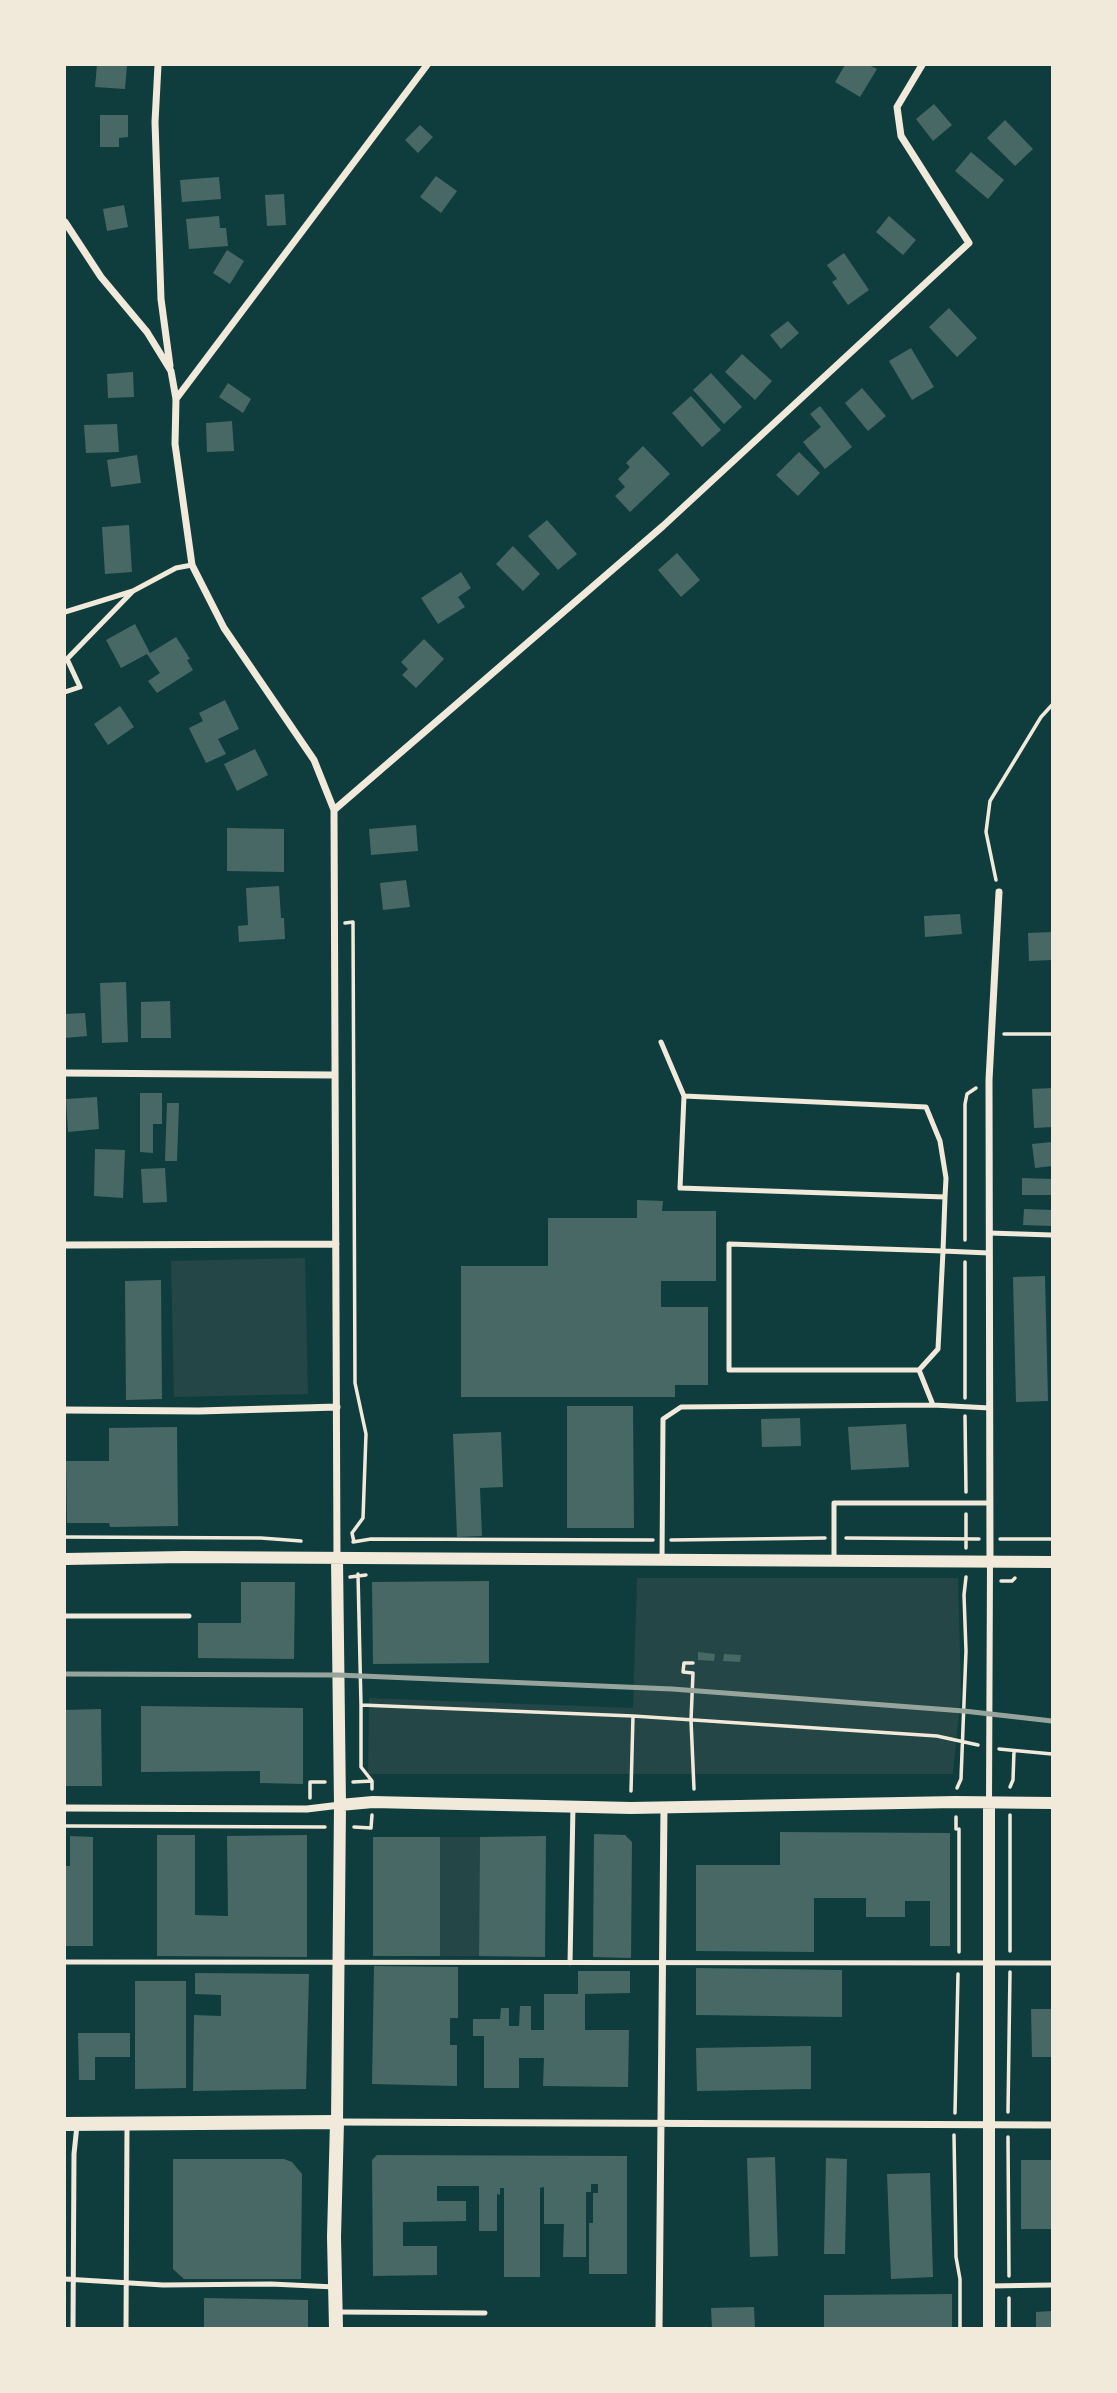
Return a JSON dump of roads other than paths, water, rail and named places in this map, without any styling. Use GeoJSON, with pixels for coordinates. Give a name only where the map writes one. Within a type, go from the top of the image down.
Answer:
{"type":"FeatureCollection","features":[{"type":"Feature","properties":{"kind":"main road"},"geometry":{"type":"LineString","coordinates":[[71,2124],[337,2122],[334,2158],[336,2328]]}},
{"type":"Feature","properties":{"kind":"street"},"geometry":{"type":"LineString","coordinates":[[158,65],[155,122],[161,299],[176,399],[175,444],[192,565],[223,628],[314,760],[334,810],[340,1805],[337,2122],[1052,2125]]}},
{"type":"Feature","properties":{"kind":"street"},"geometry":{"type":"LineString","coordinates":[[176,399],[427,65]]}},
{"type":"Feature","properties":{"kind":"street"},"geometry":{"type":"LineString","coordinates":[[334,810],[663,526],[970,243],[901,136],[897,107],[922,65]]}},
{"type":"Feature","properties":{"kind":"street"},"geometry":{"type":"LineString","coordinates":[[65,222],[101,277],[147,332],[171,370]]}},
{"type":"Feature","properties":{"kind":"street"},"geometry":{"type":"LineString","coordinates":[[989,2328],[989,1080],[999,892]]}},
{"type":"Feature","properties":{"kind":"street"},"geometry":{"type":"LineString","coordinates":[[65,1073],[334,1075]]}},
{"type":"Feature","properties":{"kind":"street"},"geometry":{"type":"LineString","coordinates":[[65,1245],[336,1244]]}},
{"type":"Feature","properties":{"kind":"street"},"geometry":{"type":"LineString","coordinates":[[65,1410],[199,1411],[338,1407]]}},
{"type":"Feature","properties":{"kind":"street"},"geometry":{"type":"LineString","coordinates":[[65,1559],[184,1557],[1052,1562]]}},
{"type":"Feature","properties":{"kind":"street"},"geometry":{"type":"LineString","coordinates":[[65,1808],[307,1809],[373,1802],[664,1807],[1052,1803]]}},
{"type":"Feature","properties":{"kind":"street"},"geometry":{"type":"LineString","coordinates":[[659,2328],[664,1807]]}},
{"type":"Feature","properties":{"kind":"lane"},"geometry":{"type":"LineString","coordinates":[[65,612],[133,592],[176,568],[192,565]]}},
{"type":"Feature","properties":{"kind":"lane"},"geometry":{"type":"LineString","coordinates":[[65,692],[80,687],[66,659],[133,592]]}},
{"type":"Feature","properties":{"kind":"lane"},"geometry":{"type":"LineString","coordinates":[[661,1042],[684,1097],[680,1188],[945,1196]]}},
{"type":"Feature","properties":{"kind":"lane"},"geometry":{"type":"LineString","coordinates":[[684,1097],[926,1107],[940,1141],[946,1178],[943,1251],[938,1349],[919,1370],[729,1370],[729,1244],[943,1251],[989,1253]]}},
{"type":"Feature","properties":{"kind":"lane"},"geometry":{"type":"LineString","coordinates":[[989,1233],[1052,1235]]}},
{"type":"Feature","properties":{"kind":"lane"},"geometry":{"type":"LineString","coordinates":[[919,1370],[933,1405]]}},
{"type":"Feature","properties":{"kind":"lane"},"geometry":{"type":"LineString","coordinates":[[662,1560],[663,1419],[681,1406],[933,1405],[990,1408]]}},
{"type":"Feature","properties":{"kind":"lane"},"geometry":{"type":"LineString","coordinates":[[834,1561],[834,1503],[990,1503]]}},
{"type":"Feature","properties":{"kind":"lane"},"geometry":{"type":"LineString","coordinates":[[65,1616],[189,1616]]}},
{"type":"Feature","properties":{"kind":"lane"},"geometry":{"type":"LineString","coordinates":[[570,1963],[573,1806]]}},
{"type":"Feature","properties":{"kind":"lane"},"geometry":{"type":"LineString","coordinates":[[65,1962],[1052,1963]]}},
{"type":"Feature","properties":{"kind":"lane"},"geometry":{"type":"LineString","coordinates":[[71,2124],[74,2154],[73,2328]]}},
{"type":"Feature","properties":{"kind":"lane"},"geometry":{"type":"LineString","coordinates":[[126,2328],[127,2124]]}},
{"type":"Feature","properties":{"kind":"lane"},"geometry":{"type":"LineString","coordinates":[[65,2279],[126,2283],[335,2287]]}},
{"type":"Feature","properties":{"kind":"lane"},"geometry":{"type":"LineString","coordinates":[[989,2286],[1052,2285]]}},
{"type":"Feature","properties":{"kind":"lane"},"geometry":{"type":"LineString","coordinates":[[335,2312],[485,2314]]}},
{"type":"Feature","properties":{"kind":"railway"},"geometry":{"type":"LineString","coordinates":[[65,1674],[338,1675],[672,1689],[964,1711],[1052,1721]]}}]}
